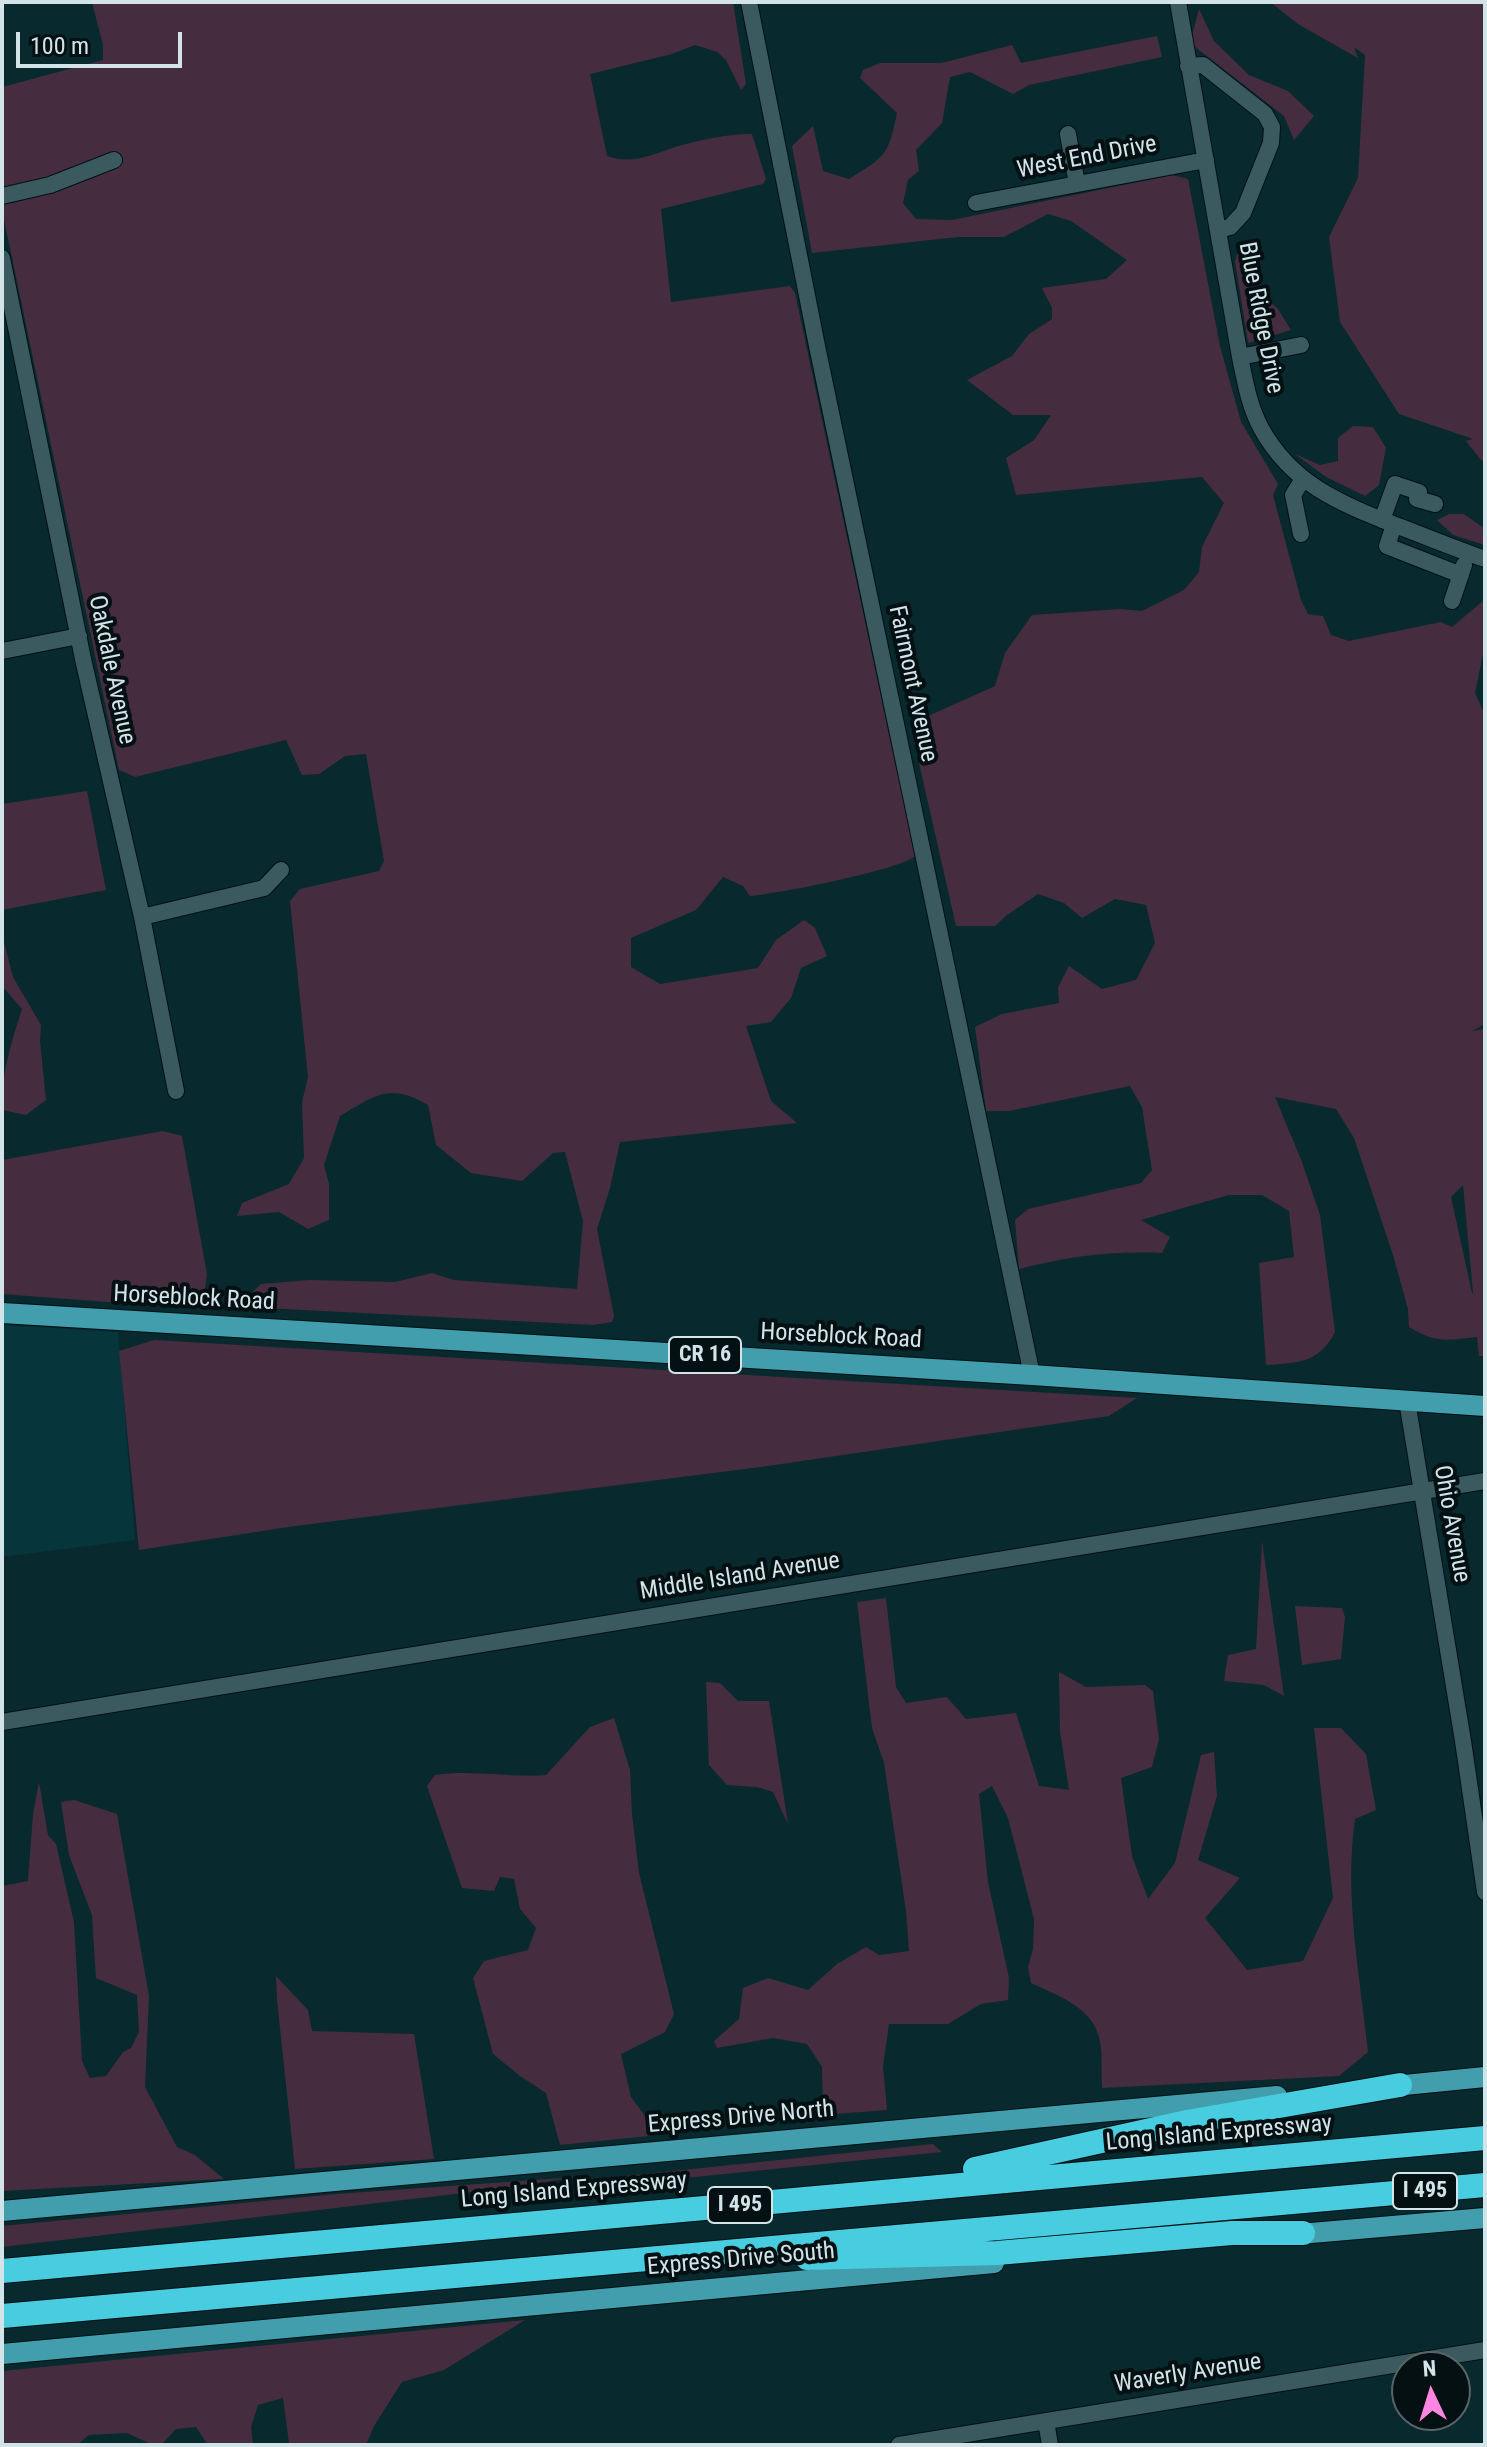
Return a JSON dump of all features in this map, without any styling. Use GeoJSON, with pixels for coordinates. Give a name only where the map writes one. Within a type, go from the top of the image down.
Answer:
{"type":"FeatureCollection","features":[{"type":"Feature","properties":{"kind":"highway"},"geometry":{"type":"LineString","coordinates":[[798,2199],[1001,2165],[1187,2122],[1400,2085]]}},
{"type":"Feature","properties":{"kind":"highway","name":"Long Island Expressway"},"geometry":{"type":"LineString","coordinates":[[2,2271],[1485,2138]]}},
{"type":"Feature","properties":{"kind":"highway","name":"I 495"},"geometry":{"type":"LineString","coordinates":[[2,2316],[1485,2185]]}},
{"type":"Feature","properties":{"kind":"highway"},"geometry":{"type":"LineString","coordinates":[[721,2252],[821,2259],[896,2257],[997,2253],[1232,2233],[1303,2233]]}},
{"type":"Feature","properties":{"kind":"main road","name":"Horseblock Road"},"geometry":{"type":"LineString","coordinates":[[2,1313],[1032,1375],[1485,1406]]}},
{"type":"Feature","properties":{"kind":"main road","name":"Express Drive North"},"geometry":{"type":"LineString","coordinates":[[2,2211],[1485,2077]]}},
{"type":"Feature","properties":{"kind":"main road","name":"Express Drive South"},"geometry":{"type":"LineString","coordinates":[[2,2354],[1485,2218]]}},
{"type":"Feature","properties":{"kind":"street","name":"Fairmont Avenue"},"geometry":{"type":"LineString","coordinates":[[749,2],[829,404],[1032,1375]]}},
{"type":"Feature","properties":{"kind":"street","name":"Blue Ridge Drive"},"geometry":{"type":"LineString","coordinates":[[1178,2],[1240,357],[1248,395],[1261,428],[1281,457],[1303,479],[1327,496],[1485,559]]}},
{"type":"Feature","properties":{"kind":"street"},"geometry":{"type":"LineString","coordinates":[[1188,66],[1203,65],[1265,114],[1272,127],[1271,143],[1243,213],[1230,227],[1218,230]]}},
{"type":"Feature","properties":{"kind":"street"},"geometry":{"type":"LineString","coordinates":[[1068,134],[1077,184]]}},
{"type":"Feature","properties":{"kind":"street"},"geometry":{"type":"LineString","coordinates":[[2,196],[50,185],[114,160]]}},
{"type":"Feature","properties":{"kind":"street","name":"West End Drive"},"geometry":{"type":"LineString","coordinates":[[976,203],[1206,160]]}},
{"type":"Feature","properties":{"kind":"street","name":"Oakdale Avenue"},"geometry":{"type":"LineString","coordinates":[[2,258],[176,1091]]}},
{"type":"Feature","properties":{"kind":"street"},"geometry":{"type":"LineString","coordinates":[[1240,357],[1301,345]]}},
{"type":"Feature","properties":{"kind":"street"},"geometry":{"type":"LineString","coordinates":[[1301,534],[1293,495],[1303,479]]}},
{"type":"Feature","properties":{"kind":"street"},"geometry":{"type":"LineString","coordinates":[[1435,504],[1417,499],[1419,492],[1395,484],[1387,546],[1461,575]]}},
{"type":"Feature","properties":{"kind":"street"},"geometry":{"type":"LineString","coordinates":[[1452,601],[1467,553]]}},
{"type":"Feature","properties":{"kind":"street"},"geometry":{"type":"LineString","coordinates":[[2,651],[79,636]]}},
{"type":"Feature","properties":{"kind":"street"},"geometry":{"type":"LineString","coordinates":[[142,917],[264,888],[281,870]]}},
{"type":"Feature","properties":{"kind":"street","name":"Ohio Avenue"},"geometry":{"type":"LineString","coordinates":[[1407,1401],[1485,1892]]}},
{"type":"Feature","properties":{"kind":"street","name":"Middle Island Avenue"},"geometry":{"type":"LineString","coordinates":[[2,1722],[1485,1481]]}},
{"type":"Feature","properties":{"kind":"street","name":"Waverly Avenue"},"geometry":{"type":"LineString","coordinates":[[899,2445],[1485,2350]]}},
{"type":"Feature","properties":{"kind":"street"},"geometry":{"type":"LineString","coordinates":[[1046,2421],[1050,2445]]}},
{"type":"Feature","properties":{"kind":"shaded area"},"geometry":{"type":"Polygon","coordinates":[[[92,2],[733,2],[746,84],[741,90],[726,60],[717,52],[695,45],[672,54],[590,74],[607,156],[633,159],[703,140],[752,134],[766,179],[763,184],[661,209],[671,302],[790,286],[795,293],[915,856],[863,874],[750,896],[743,886],[723,877],[696,910],[631,938],[631,967],[660,984],[758,968],[776,940],[804,920],[815,928],[827,956],[801,968],[791,998],[771,1022],[746,1026],[771,1101],[797,1123],[620,1142],[597,1229],[614,1316],[612,1322],[593,1325],[265,1308],[249,1295],[261,1284],[309,1280],[395,1282],[432,1273],[454,1280],[577,1289],[583,1221],[565,1152],[553,1153],[522,1181],[471,1173],[436,1145],[428,1105],[403,1094],[392,1093],[382,1094],[340,1116],[324,1165],[329,1184],[329,1220],[308,1229],[279,1212],[237,1216],[242,1203],[289,1184],[304,1158],[302,1102],[308,1077],[290,901],[300,889],[379,871],[384,861],[366,754],[345,756],[319,774],[302,775],[286,740],[135,777],[119,770],[2,210],[2,87],[103,60],[103,45],[92,2]]]}},
{"type":"Feature","properties":{"kind":"shaded area"},"geometry":{"type":"Polygon","coordinates":[[[1270,2],[1485,2],[1485,461],[1466,441],[1473,439],[1399,414],[1340,322],[1329,237],[1358,178],[1365,55],[1354,47],[1358,58],[1298,24],[1270,2]]]}},
{"type":"Feature","properties":{"kind":"shaded area"},"geometry":{"type":"Polygon","coordinates":[[[1199,9],[1214,41],[1249,75],[1288,91],[1314,116],[1294,140],[1284,116],[1190,43],[1199,9]]]}},
{"type":"Feature","properties":{"kind":"shaded area"},"geometry":{"type":"Polygon","coordinates":[[[1157,36],[1162,57],[1029,85],[1013,94],[970,72],[950,77],[942,123],[916,150],[919,171],[908,180],[903,203],[916,219],[952,220],[1172,175],[1188,179],[1220,346],[1241,422],[1278,484],[1273,495],[1301,600],[1308,614],[1323,616],[1331,635],[1349,641],[1441,622],[1452,627],[1483,601],[1485,593],[1485,644],[1475,693],[1485,715],[1485,1024],[1472,1031],[1485,1029],[1485,1356],[1479,1356],[1477,1337],[1442,1340],[1409,1327],[1408,1309],[1393,1255],[1354,1138],[1336,1109],[1275,1097],[1320,1215],[1335,1332],[1315,1356],[1298,1362],[1266,1365],[1259,1263],[1294,1257],[1289,1211],[1262,1195],[1229,1195],[1141,1220],[1170,1237],[1162,1253],[1090,1255],[1019,1269],[1015,1220],[1028,1209],[1141,1183],[1152,1170],[1142,1107],[1130,1086],[1009,1111],[986,1111],[975,1027],[1002,1014],[1059,1003],[1058,987],[1069,966],[1102,989],[1136,980],[1155,943],[1146,905],[1115,899],[1082,918],[1064,903],[1038,894],[995,926],[956,926],[912,732],[919,720],[995,686],[1005,653],[1032,615],[1120,609],[1142,611],[1184,590],[1199,572],[1202,547],[1224,503],[1202,477],[1016,495],[1006,458],[1034,440],[1051,415],[1013,415],[967,380],[1012,356],[1029,334],[1052,319],[1052,308],[1042,288],[1106,279],[1127,260],[1071,221],[1048,214],[1004,237],[958,237],[812,253],[792,146],[813,126],[823,171],[849,179],[884,154],[897,113],[860,78],[863,70],[880,63],[941,63],[1012,45],[1021,63],[1157,36]],[[1463,1185],[1451,1197],[1473,1293],[1463,1185]]]}},
{"type":"Feature","properties":{"kind":"shaded area"},"geometry":{"type":"Polygon","coordinates":[[[1239,249],[1250,262],[1261,294],[1278,309],[1291,330],[1248,343],[1235,261],[1239,249]]]}},
{"type":"Feature","properties":{"kind":"shaded area"},"geometry":{"type":"Polygon","coordinates":[[[1353,426],[1373,427],[1386,448],[1379,485],[1365,496],[1326,477],[1295,454],[1320,465],[1338,461],[1338,438],[1353,426]]]}},
{"type":"Feature","properties":{"kind":"shaded area"},"geometry":{"type":"Polygon","coordinates":[[[1449,514],[1464,514],[1485,529],[1485,545],[1453,535],[1437,520],[1449,514]]]}},
{"type":"Feature","properties":{"kind":"shaded area"},"geometry":{"type":"Polygon","coordinates":[[[87,791],[106,890],[2,910],[2,804],[87,791]]]}},
{"type":"Feature","properties":{"kind":"shaded area"},"geometry":{"type":"Polygon","coordinates":[[[2,934],[13,977],[41,1025],[46,1100],[26,1115],[2,1110],[5,1072],[22,1009],[2,986],[2,934]]]}},
{"type":"Feature","properties":{"kind":"shaded area"},"geometry":{"type":"Polygon","coordinates":[[[163,1131],[182,1136],[207,1274],[205,1291],[187,1308],[2,1294],[2,1160],[163,1131]]]}},
{"type":"Feature","properties":{"kind":"shaded area"},"geometry":{"type":"Polygon","coordinates":[[[2,1325],[118,1332],[135,1540],[2,1557],[2,1325]]]}},
{"type":"Feature","properties":{"kind":"shaded area"},"geometry":{"type":"Polygon","coordinates":[[[154,1340],[1137,1398],[1109,1416],[761,1467],[295,1526],[139,1550],[119,1351],[154,1340]]]}},
{"type":"Feature","properties":{"kind":"shaded area"},"geometry":{"type":"Polygon","coordinates":[[[1262,1541],[1284,1696],[1264,1685],[1224,1681],[1228,1655],[1256,1649],[1262,1541]]]}},
{"type":"Feature","properties":{"kind":"shaded area"},"geometry":{"type":"Polygon","coordinates":[[[886,1598],[896,1687],[906,1703],[947,1697],[966,1719],[1016,1713],[1039,1786],[1069,1790],[1060,1732],[1059,1672],[1086,1687],[1145,1685],[1153,1691],[1159,1739],[1152,1767],[1121,1778],[1132,1856],[1148,1899],[1175,1863],[1201,1755],[1214,1752],[1217,1796],[1198,1860],[1240,1878],[1205,1918],[1247,1970],[1303,1961],[1333,1898],[1314,1728],[1341,1728],[1366,1754],[1376,1810],[1355,1819],[1351,1877],[1354,1936],[1368,2052],[1339,2076],[1102,2088],[1099,2037],[1089,2017],[1061,1997],[1031,1983],[1028,1967],[1033,1949],[1034,1919],[1008,1818],[992,1786],[979,1794],[988,1882],[1009,1978],[1008,2000],[981,2004],[948,2024],[889,2024],[883,2067],[887,2110],[823,2115],[822,2067],[807,2044],[773,2038],[717,2048],[714,2041],[739,2019],[743,1988],[768,1978],[808,1990],[837,1964],[866,1947],[879,1955],[909,1951],[884,1763],[872,1728],[857,1602],[886,1598]]]}},
{"type":"Feature","properties":{"kind":"shaded area"},"geometry":{"type":"Polygon","coordinates":[[[1295,1606],[1342,1608],[1345,1617],[1341,1659],[1302,1665],[1295,1606]]]}},
{"type":"Feature","properties":{"kind":"shaded area"},"geometry":{"type":"Polygon","coordinates":[[[706,1682],[720,1683],[738,1701],[769,1701],[788,1824],[773,1792],[757,1787],[727,1785],[709,1765],[706,1682]]]}},
{"type":"Feature","properties":{"kind":"shaded area"},"geometry":{"type":"Polygon","coordinates":[[[614,1718],[630,1770],[639,1873],[674,2014],[665,2032],[621,2054],[631,2097],[659,2135],[560,2145],[546,2093],[493,2054],[473,1978],[484,1961],[528,1950],[536,1928],[520,1909],[514,1879],[500,1877],[494,1891],[462,1888],[427,1786],[435,1775],[449,1773],[546,1775],[590,1727],[614,1718]]]}},
{"type":"Feature","properties":{"kind":"shaded area"},"geometry":{"type":"Polygon","coordinates":[[[39,1782],[48,1835],[56,1844],[74,1922],[82,2061],[90,2078],[106,2076],[123,2052],[131,2048],[139,2032],[137,1995],[96,1978],[92,1915],[69,1855],[61,1802],[74,1800],[117,1814],[149,1996],[145,2087],[177,2147],[195,2155],[224,2179],[2,2191],[2,1886],[28,1881],[33,1814],[39,1782]]]}},
{"type":"Feature","properties":{"kind":"shaded area"},"geometry":{"type":"Polygon","coordinates":[[[276,1976],[308,2010],[312,2031],[414,2034],[434,2159],[295,2169],[276,1976]]]}},
{"type":"Feature","properties":{"kind":"shaded area"},"geometry":{"type":"Polygon","coordinates":[[[933,2144],[942,2152],[665,2180],[625,2176],[933,2144]]]}},
{"type":"Feature","properties":{"kind":"shaded area"},"geometry":{"type":"Polygon","coordinates":[[[577,2177],[2,2247],[2,2226],[336,2194],[577,2177]]]}},
{"type":"Feature","properties":{"kind":"shaded area"},"geometry":{"type":"Polygon","coordinates":[[[525,2320],[444,2370],[402,2382],[374,2426],[366,2445],[289,2443],[283,2398],[258,2405],[251,2427],[253,2445],[208,2445],[196,2427],[176,2429],[161,2445],[153,2445],[127,2433],[89,2435],[77,2445],[2,2443],[2,2371],[525,2320]]]}}]}
